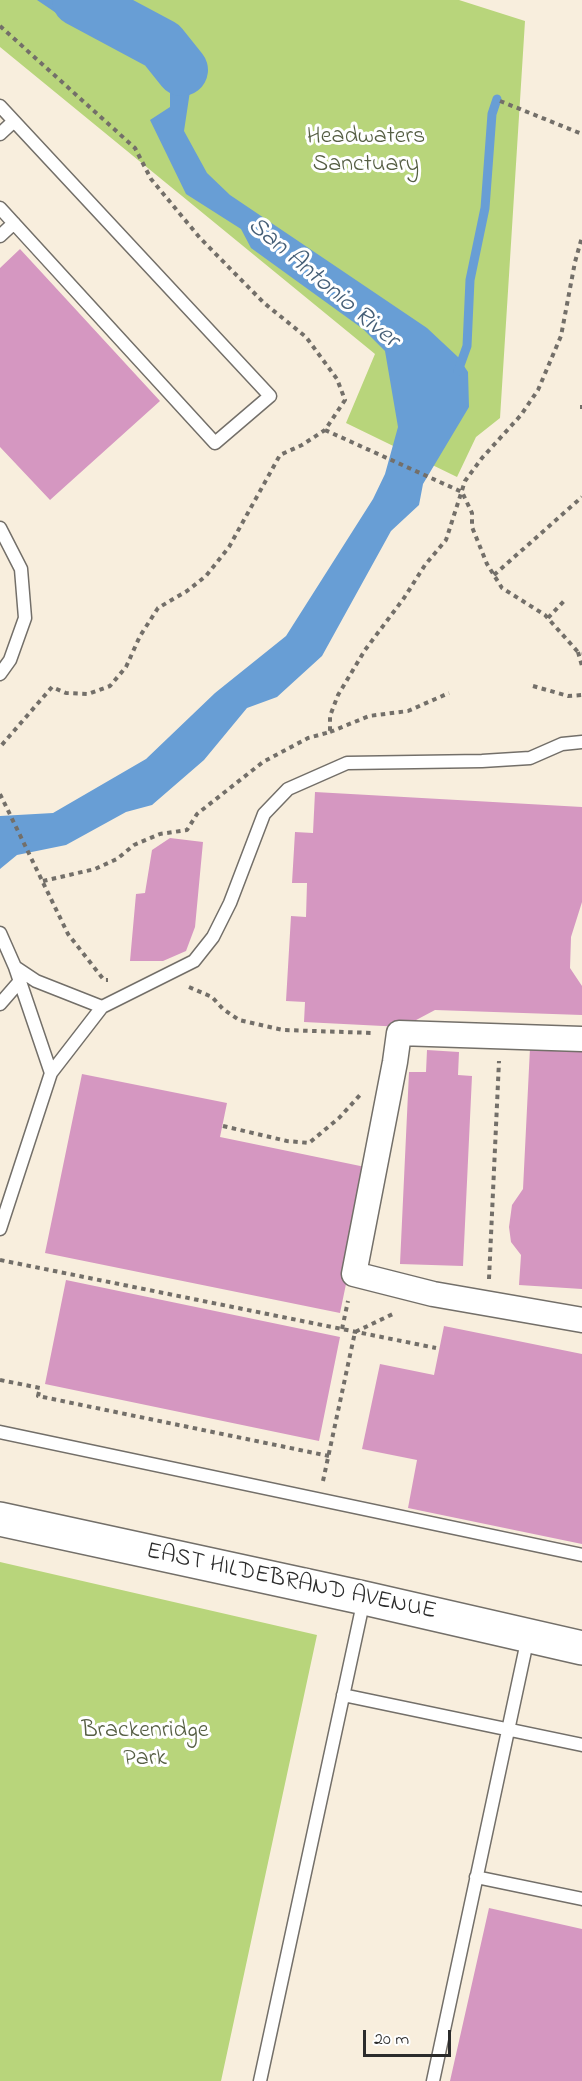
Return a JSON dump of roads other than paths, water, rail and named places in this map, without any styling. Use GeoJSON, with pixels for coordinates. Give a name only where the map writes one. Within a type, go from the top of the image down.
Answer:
{"type":"FeatureCollection","features":[{"type":"Feature","properties":{"kind":"main road","name":"EAST HILDEBRAND AVENUE"},"geometry":{"type":"LineString","coordinates":[[0,1519],[582,1648]]}},
{"type":"Feature","properties":{"kind":"street"},"geometry":{"type":"LineString","coordinates":[[582,1039],[399,1034],[354,1274],[433,1293],[582,1320]]}},
{"type":"Feature","properties":{"kind":"lane"},"geometry":{"type":"LineString","coordinates":[[0,106],[270,396],[215,443],[0,208]]}},
{"type":"Feature","properties":{"kind":"lane"},"geometry":{"type":"LineString","coordinates":[[0,134],[14,121]]}},
{"type":"Feature","properties":{"kind":"lane"},"geometry":{"type":"LineString","coordinates":[[0,236],[14,223]]}},
{"type":"Feature","properties":{"kind":"lane"},"geometry":{"type":"LineString","coordinates":[[0,528],[21,569],[24,618],[10,660],[0,674]]}},
{"type":"Feature","properties":{"kind":"lane"},"geometry":{"type":"LineString","coordinates":[[0,1228],[51,1073],[102,1007],[194,961],[213,937],[230,903],[264,814],[288,789],[347,763],[530,758],[562,744],[582,742]]}},
{"type":"Feature","properties":{"kind":"lane"},"geometry":{"type":"LineString","coordinates":[[0,933],[15,967],[51,1073]]}},
{"type":"Feature","properties":{"kind":"lane"},"geometry":{"type":"LineString","coordinates":[[15,967],[36,981],[102,1007]]}},
{"type":"Feature","properties":{"kind":"lane"},"geometry":{"type":"LineString","coordinates":[[0,1004],[20,981]]}},
{"type":"Feature","properties":{"kind":"lane"},"geometry":{"type":"LineString","coordinates":[[0,1432],[582,1556]]}},
{"type":"Feature","properties":{"kind":"lane"},"geometry":{"type":"LineString","coordinates":[[260,2081],[364,1598]]}},
{"type":"Feature","properties":{"kind":"lane"},"geometry":{"type":"LineString","coordinates":[[433,2081],[528,1636]]}},
{"type":"Feature","properties":{"kind":"lane"},"geometry":{"type":"LineString","coordinates":[[343,1695],[582,1745]]}},
{"type":"Feature","properties":{"kind":"lane"},"geometry":{"type":"LineString","coordinates":[[476,1877],[582,1899]]}},
{"type":"Feature","properties":{"kind":"water"},"geometry":{"type":"Polygon","coordinates":[[[37,0],[124,0],[176,40],[191,67],[192,78],[184,131],[207,173],[230,195],[427,328],[458,357],[468,372],[469,407],[423,484],[419,505],[391,531],[322,656],[277,697],[247,708],[204,760],[152,805],[126,812],[66,845],[17,855],[0,869],[0,816],[53,813],[146,759],[215,693],[286,636],[373,499],[385,474],[398,427],[385,351],[363,329],[251,248],[241,229],[186,194],[150,120],[170,107],[170,74],[117,14],[94,19],[85,27],[68,21],[37,0]]]}},
{"type":"Feature","properties":{"kind":"waterway","name":"San Antonio River"},"geometry":{"type":"LineString","coordinates":[[78,0],[162,45],[182,70]]}},
{"type":"Feature","properties":{"kind":"waterway"},"geometry":{"type":"LineString","coordinates":[[458,371],[467,346],[470,280],[485,208],[492,114],[497,99]]}},
{"type":"Feature","properties":{"kind":"park label","name":"Headwaters Sanctuary"},"geometry":{"type":"Point","coordinates":[366,152]}},
{"type":"Feature","properties":{"kind":"park label","name":"Brackenridge Park"},"geometry":{"type":"Point","coordinates":[145,1746]}}]}
